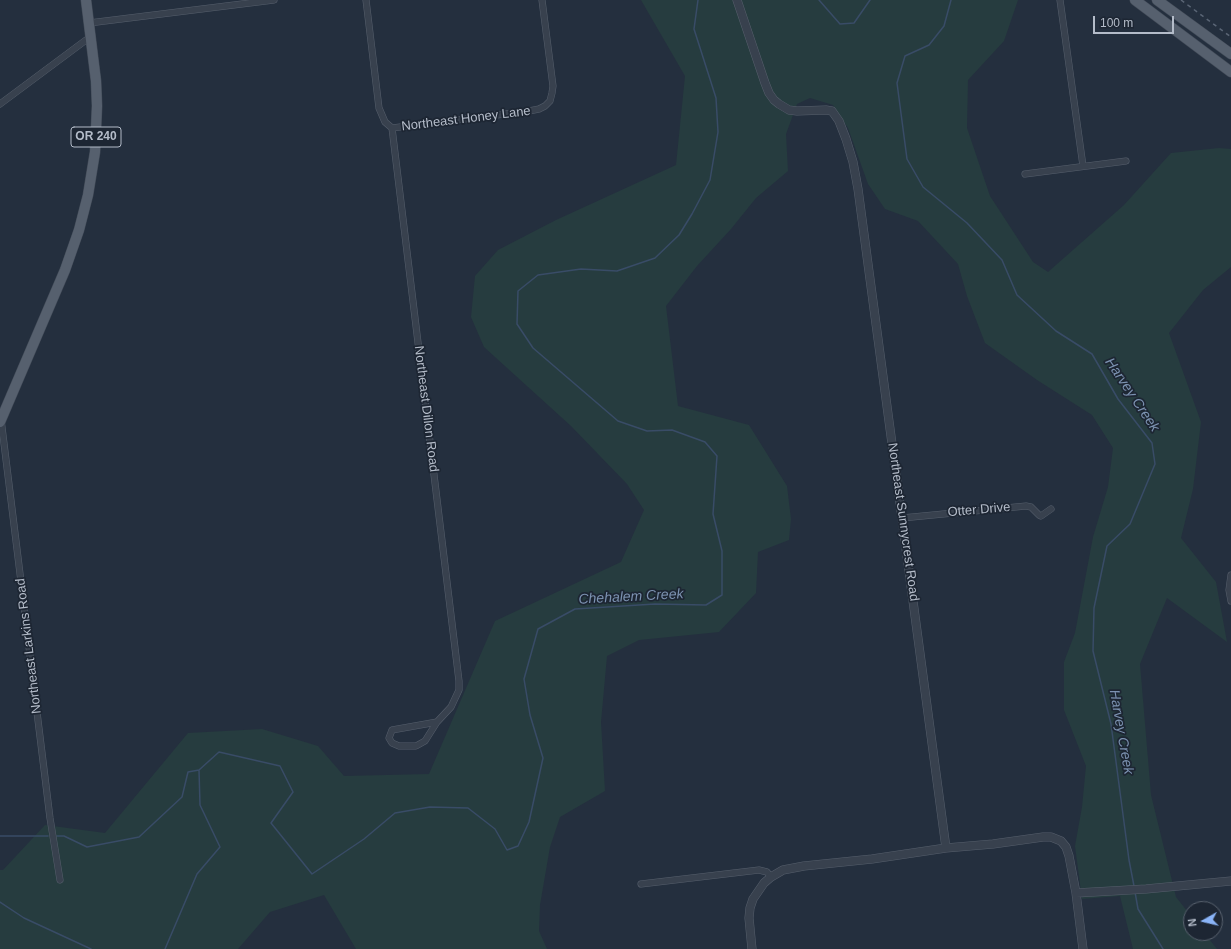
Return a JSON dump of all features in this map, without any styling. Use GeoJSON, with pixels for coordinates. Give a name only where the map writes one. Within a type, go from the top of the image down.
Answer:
{"type":"FeatureCollection","features":[{"type":"Feature","properties":{"kind":"main road","name":"OR 240"},"geometry":{"type":"LineString","coordinates":[[0,418],[67,264],[79,230],[88,195],[95,152],[96,81],[86,0]]}},
{"type":"Feature","properties":{"kind":"main road"},"geometry":{"type":"LineString","coordinates":[[1135,0],[1231,72]]}},
{"type":"Feature","properties":{"kind":"main road"},"geometry":{"type":"LineString","coordinates":[[1157,0],[1231,54]]}},
{"type":"Feature","properties":{"kind":"street"},"geometry":{"type":"LineString","coordinates":[[89,23],[274,0]]}},
{"type":"Feature","properties":{"kind":"street","name":"Northeast Honey Lane"},"geometry":{"type":"LineString","coordinates":[[366,0],[379,108],[385,122],[392,128],[529,111],[542,107],[550,101],[553,86],[542,0]]}},
{"type":"Feature","properties":{"kind":"street","name":"Northeast Sunnycrest Road"},"geometry":{"type":"LineString","coordinates":[[737,0],[769,93],[774,100],[783,107],[797,111],[832,111],[839,121],[853,162],[858,189],[946,848]]}},
{"type":"Feature","properties":{"kind":"street"},"geometry":{"type":"LineString","coordinates":[[1060,0],[1083,166]]}},
{"type":"Feature","properties":{"kind":"street"},"geometry":{"type":"LineString","coordinates":[[0,104],[86,40],[91,38]]}},
{"type":"Feature","properties":{"kind":"street","name":"Northeast Dillon Road"},"geometry":{"type":"LineString","coordinates":[[392,128],[458,666],[459,690],[451,707],[437,722]]}},
{"type":"Feature","properties":{"kind":"street"},"geometry":{"type":"LineString","coordinates":[[1025,174],[1126,161]]}},
{"type":"Feature","properties":{"kind":"street","name":"Northeast Larkins Road"},"geometry":{"type":"LineString","coordinates":[[0,418],[50,818],[60,880]]}},
{"type":"Feature","properties":{"kind":"street","name":"Otter Drive"},"geometry":{"type":"LineString","coordinates":[[902,518],[1026,506],[1031,507],[1041,516],[1051,509]]}},
{"type":"Feature","properties":{"kind":"street"},"geometry":{"type":"LineString","coordinates":[[1231,575],[1229,590],[1231,601]]}},
{"type":"Feature","properties":{"kind":"street"},"geometry":{"type":"LineString","coordinates":[[437,722],[425,741],[416,746],[399,746],[392,743],[389,738],[392,730],[437,722]]}},
{"type":"Feature","properties":{"kind":"street"},"geometry":{"type":"LineString","coordinates":[[752,949],[750,908],[758,891],[764,883],[783,870],[946,848],[1043,837],[1056,838],[1066,847],[1076,893],[1083,949]]}},
{"type":"Feature","properties":{"kind":"street"},"geometry":{"type":"LineString","coordinates":[[640,884],[759,870],[767,872],[771,877]]}},
{"type":"Feature","properties":{"kind":"street"},"geometry":{"type":"LineString","coordinates":[[1076,893],[1146,889],[1231,881]]}},
{"type":"Feature","properties":{"kind":"green space"},"geometry":{"type":"Polygon","coordinates":[[[641,0],[1018,0],[1004,41],[968,80],[967,128],[990,196],[1033,262],[1048,272],[1124,205],[1171,153],[1219,148],[1231,149],[1231,267],[1203,290],[1169,333],[1201,422],[1193,489],[1181,538],[1216,582],[1227,642],[1167,598],[1140,664],[1151,795],[1176,897],[1183,906],[1183,941],[1210,941],[1217,949],[1133,949],[1120,896],[1082,899],[1075,846],[1082,807],[1086,766],[1064,710],[1064,662],[1075,633],[1093,537],[1108,487],[1113,448],[1092,415],[1037,380],[985,343],[967,296],[958,264],[918,221],[885,209],[868,184],[848,128],[833,105],[810,98],[797,104],[786,134],[788,171],[756,198],[731,229],[697,266],[666,306],[678,406],[749,425],[787,486],[791,519],[789,540],[758,552],[756,593],[719,632],[639,640],[607,656],[601,722],[605,791],[560,817],[550,847],[540,905],[539,931],[547,949],[356,949],[324,895],[270,912],[238,949],[0,949],[0,870],[3,870],[45,825],[105,833],[188,733],[262,729],[318,746],[344,776],[429,774],[495,621],[621,562],[644,510],[627,484],[571,426],[484,347],[471,317],[475,276],[498,250],[556,220],[676,165],[685,76],[641,0]]]}},
{"type":"Feature","properties":{"kind":"waterway","name":"Chehalem Creek"},"geometry":{"type":"LineString","coordinates":[[165,949],[197,874],[220,847],[200,805],[199,770],[219,752],[280,766],[293,792],[271,823],[312,874],[364,839],[395,813],[430,807],[468,808],[495,829],[507,850],[518,846],[529,822],[543,758],[530,715],[524,679],[538,629],[575,609],[655,604],[706,605],[722,595],[722,551],[713,514],[717,456],[705,442],[672,430],[647,431],[618,421],[533,348],[517,324],[518,291],[538,275],[581,269],[617,271],[655,258],[679,235],[692,214],[710,180],[718,132],[716,98],[694,29],[698,0]]}},
{"type":"Feature","properties":{"kind":"waterway","name":"Chehalem Creek"},"geometry":{"type":"LineString","coordinates":[[819,0],[840,24],[854,23],[870,0]]}},
{"type":"Feature","properties":{"kind":"waterway","name":"Harvey Creek"},"geometry":{"type":"LineString","coordinates":[[951,0],[944,26],[929,45],[905,56],[897,83],[907,159],[923,187],[967,223],[1002,260],[1017,295],[1056,331],[1092,354],[1118,399],[1152,443],[1155,464],[1130,524],[1107,546],[1094,608],[1093,651],[1111,724],[1129,860],[1134,886]]}},
{"type":"Feature","properties":{"kind":"waterway"},"geometry":{"type":"LineString","coordinates":[[57,836],[64,836],[87,847],[139,837],[182,797],[188,772],[199,770]]}},
{"type":"Feature","properties":{"kind":"waterway"},"geometry":{"type":"LineString","coordinates":[[0,836],[48,836]]}},
{"type":"Feature","properties":{"kind":"waterway","name":"Harvey Creek"},"geometry":{"type":"LineString","coordinates":[[1135,892],[1138,909],[1163,949]]}},
{"type":"Feature","properties":{"kind":"waterway","name":"Chehalem Creek"},"geometry":{"type":"LineString","coordinates":[[0,902],[24,918],[91,949]]}},
{"type":"Feature","properties":{"kind":"railway"},"geometry":{"type":"LineString","coordinates":[[1181,0],[1231,37]]}}]}
